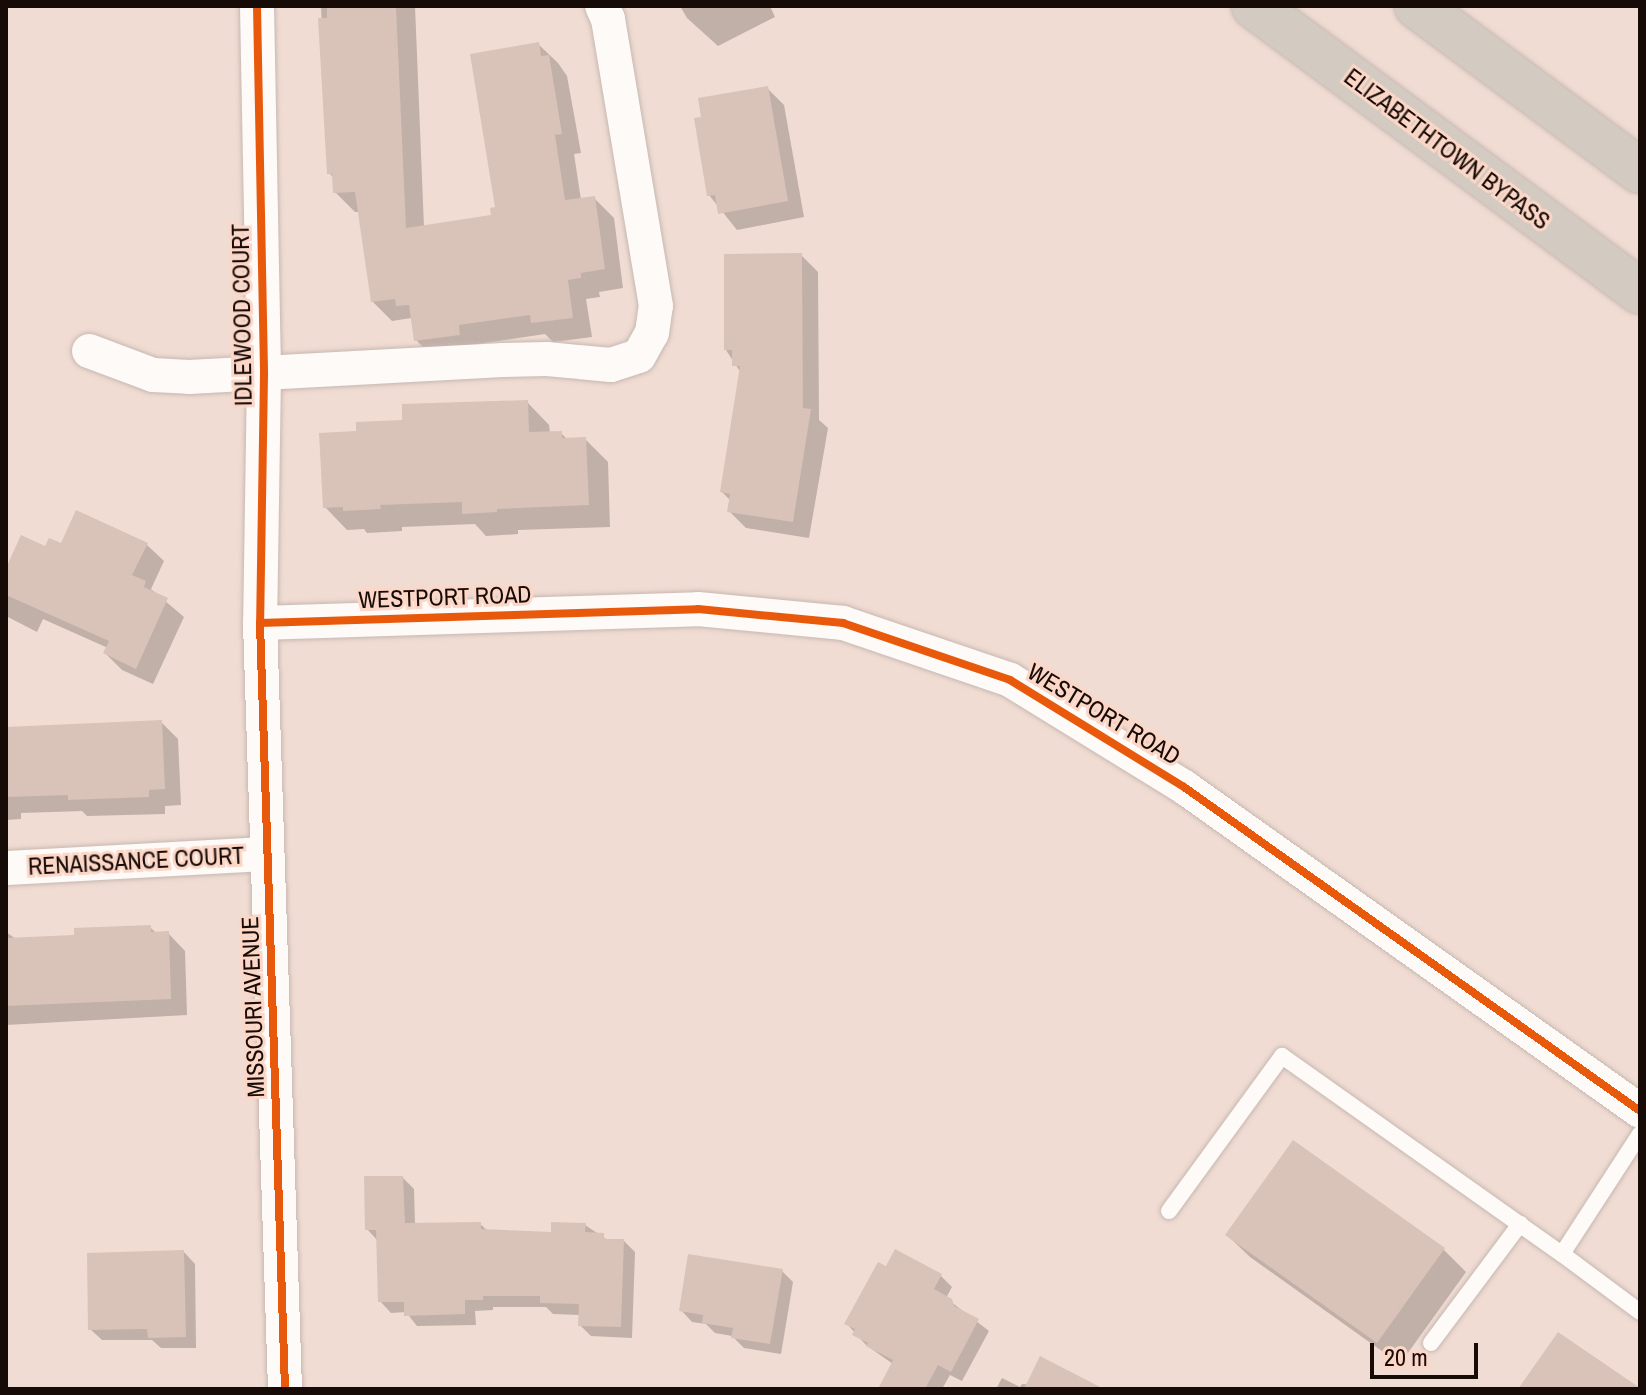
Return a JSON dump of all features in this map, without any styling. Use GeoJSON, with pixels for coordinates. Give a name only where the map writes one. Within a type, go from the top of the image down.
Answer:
{"type":"FeatureCollection","features":[{"type":"Feature","properties":{"kind":"highway","name":"ELIZABETHTOWN BYPASS"},"geometry":{"type":"LineString","coordinates":[[1254,6],[1640,292]]}},
{"type":"Feature","properties":{"kind":"highway"},"geometry":{"type":"LineString","coordinates":[[1417,6],[1640,171]]}},
{"type":"Feature","properties":{"kind":"street","name":"IDLEWOOD COURT"},"geometry":{"type":"LineString","coordinates":[[257,6],[264,375],[260,623]]}},
{"type":"Feature","properties":{"kind":"street","name":"IDLEWOOD COURT"},"geometry":{"type":"LineString","coordinates":[[264,375],[503,360],[547,359],[611,365],[639,356],[652,333],[656,306],[608,19],[602,6]]}},
{"type":"Feature","properties":{"kind":"street"},"geometry":{"type":"LineString","coordinates":[[89,351],[153,375],[264,375]]}},
{"type":"Feature","properties":{"kind":"street","name":"WESTPORT ROAD"},"geometry":{"type":"LineString","coordinates":[[260,623],[698,609],[843,623],[1010,680],[1184,787],[1640,1111]]}},
{"type":"Feature","properties":{"kind":"street","name":"MISSOURI AVENUE"},"geometry":{"type":"LineString","coordinates":[[260,623],[285,1389]]}},
{"type":"Feature","properties":{"kind":"street","name":"RENAISSANCE COURT"},"geometry":{"type":"LineString","coordinates":[[6,868],[267,854]]}},
{"type":"Feature","properties":{"kind":"lane"},"geometry":{"type":"LineString","coordinates":[[1169,1211],[1282,1056],[1640,1312]]}},
{"type":"Feature","properties":{"kind":"lane"},"geometry":{"type":"LineString","coordinates":[[1562,1254],[1640,1134]]}},
{"type":"Feature","properties":{"kind":"lane"},"geometry":{"type":"LineString","coordinates":[[1431,1343],[1520,1224]]}},
{"type":"Feature","properties":{"kind":"building"},"geometry":{"type":"Polygon","coordinates":[[[327,6],[396,6],[406,228],[491,215],[490,208],[495,207],[470,54],[539,42],[541,56],[549,55],[562,134],[555,135],[565,200],[595,196],[605,269],[581,273],[581,278],[568,280],[573,318],[531,323],[530,315],[459,325],[460,335],[414,341],[409,305],[396,306],[395,299],[371,302],[355,192],[333,193],[332,174],[327,174],[318,18],[327,18],[327,6]]]}},
{"type":"Feature","properties":{"kind":"building"},"geometry":{"type":"Polygon","coordinates":[[[768,86],[788,201],[718,214],[715,195],[707,196],[694,118],[701,117],[698,98],[768,86]]]}},
{"type":"Feature","properties":{"kind":"building"},"geometry":{"type":"Polygon","coordinates":[[[802,253],[803,408],[811,409],[793,522],[727,512],[730,494],[720,492],[740,366],[732,366],[732,350],[724,350],[724,254],[802,253]]]}},
{"type":"Feature","properties":{"kind":"building"},"geometry":{"type":"Polygon","coordinates":[[[528,400],[529,432],[562,431],[562,438],[586,437],[589,505],[497,509],[497,512],[462,514],[462,502],[380,505],[381,509],[343,511],[343,507],[323,508],[319,433],[356,431],[356,422],[402,420],[402,404],[528,400]]]}},
{"type":"Feature","properties":{"kind":"building"},"geometry":{"type":"Polygon","coordinates":[[[76,510],[148,543],[132,575],[146,581],[144,587],[168,598],[136,669],[103,653],[109,641],[6,595],[6,568],[21,535],[45,546],[49,538],[61,543],[76,510]]]}},
{"type":"Feature","properties":{"kind":"building"},"geometry":{"type":"Polygon","coordinates":[[[162,720],[165,789],[149,790],[149,797],[68,800],[68,795],[6,797],[6,727],[162,720]]]}},
{"type":"Feature","properties":{"kind":"building"},"geometry":{"type":"Polygon","coordinates":[[[151,925],[151,932],[169,931],[171,999],[6,1006],[6,938],[74,935],[74,928],[151,925]]]}},
{"type":"Feature","properties":{"kind":"building"},"geometry":{"type":"Polygon","coordinates":[[[1293,1140],[1445,1248],[1377,1343],[1225,1235],[1293,1140]]]}},
{"type":"Feature","properties":{"kind":"building"},"geometry":{"type":"Polygon","coordinates":[[[364,1176],[403,1176],[405,1223],[481,1222],[481,1229],[551,1232],[551,1222],[586,1223],[585,1232],[604,1233],[604,1239],[624,1239],[621,1327],[578,1326],[579,1304],[540,1303],[540,1296],[483,1296],[483,1300],[465,1300],[465,1314],[404,1316],[404,1302],[378,1302],[376,1230],[365,1230],[364,1176]]]}},
{"type":"Feature","properties":{"kind":"building"},"geometry":{"type":"Polygon","coordinates":[[[895,1249],[942,1274],[934,1289],[952,1299],[954,1306],[979,1319],[951,1372],[938,1365],[925,1389],[878,1389],[893,1360],[866,1346],[868,1343],[852,1335],[855,1329],[844,1324],[878,1262],[886,1266],[895,1249]]]}},
{"type":"Feature","properties":{"kind":"building"},"geometry":{"type":"Polygon","coordinates":[[[184,1250],[186,1337],[148,1338],[147,1329],[88,1330],[87,1253],[184,1250]]]}},
{"type":"Feature","properties":{"kind":"building"},"geometry":{"type":"Polygon","coordinates":[[[688,1254],[783,1269],[770,1344],[731,1338],[733,1328],[702,1323],[703,1315],[679,1311],[688,1254]]]}},
{"type":"Feature","properties":{"kind":"building"},"geometry":{"type":"Polygon","coordinates":[[[1558,1332],[1640,1388],[1640,1389],[1518,1389],[1558,1332]]]}},
{"type":"Feature","properties":{"kind":"building"},"geometry":{"type":"Polygon","coordinates":[[[1040,1356],[1104,1389],[1024,1389],[1040,1356]]]}},
{"type":"Feature","properties":{"kind":"cycle path"},"geometry":{"type":"LineString","coordinates":[[257,6],[264,375],[260,623],[285,1389]]}},
{"type":"Feature","properties":{"kind":"cycle path"},"geometry":{"type":"LineString","coordinates":[[260,623],[698,609],[843,623],[1010,680],[1184,787],[1640,1111]]}}]}
